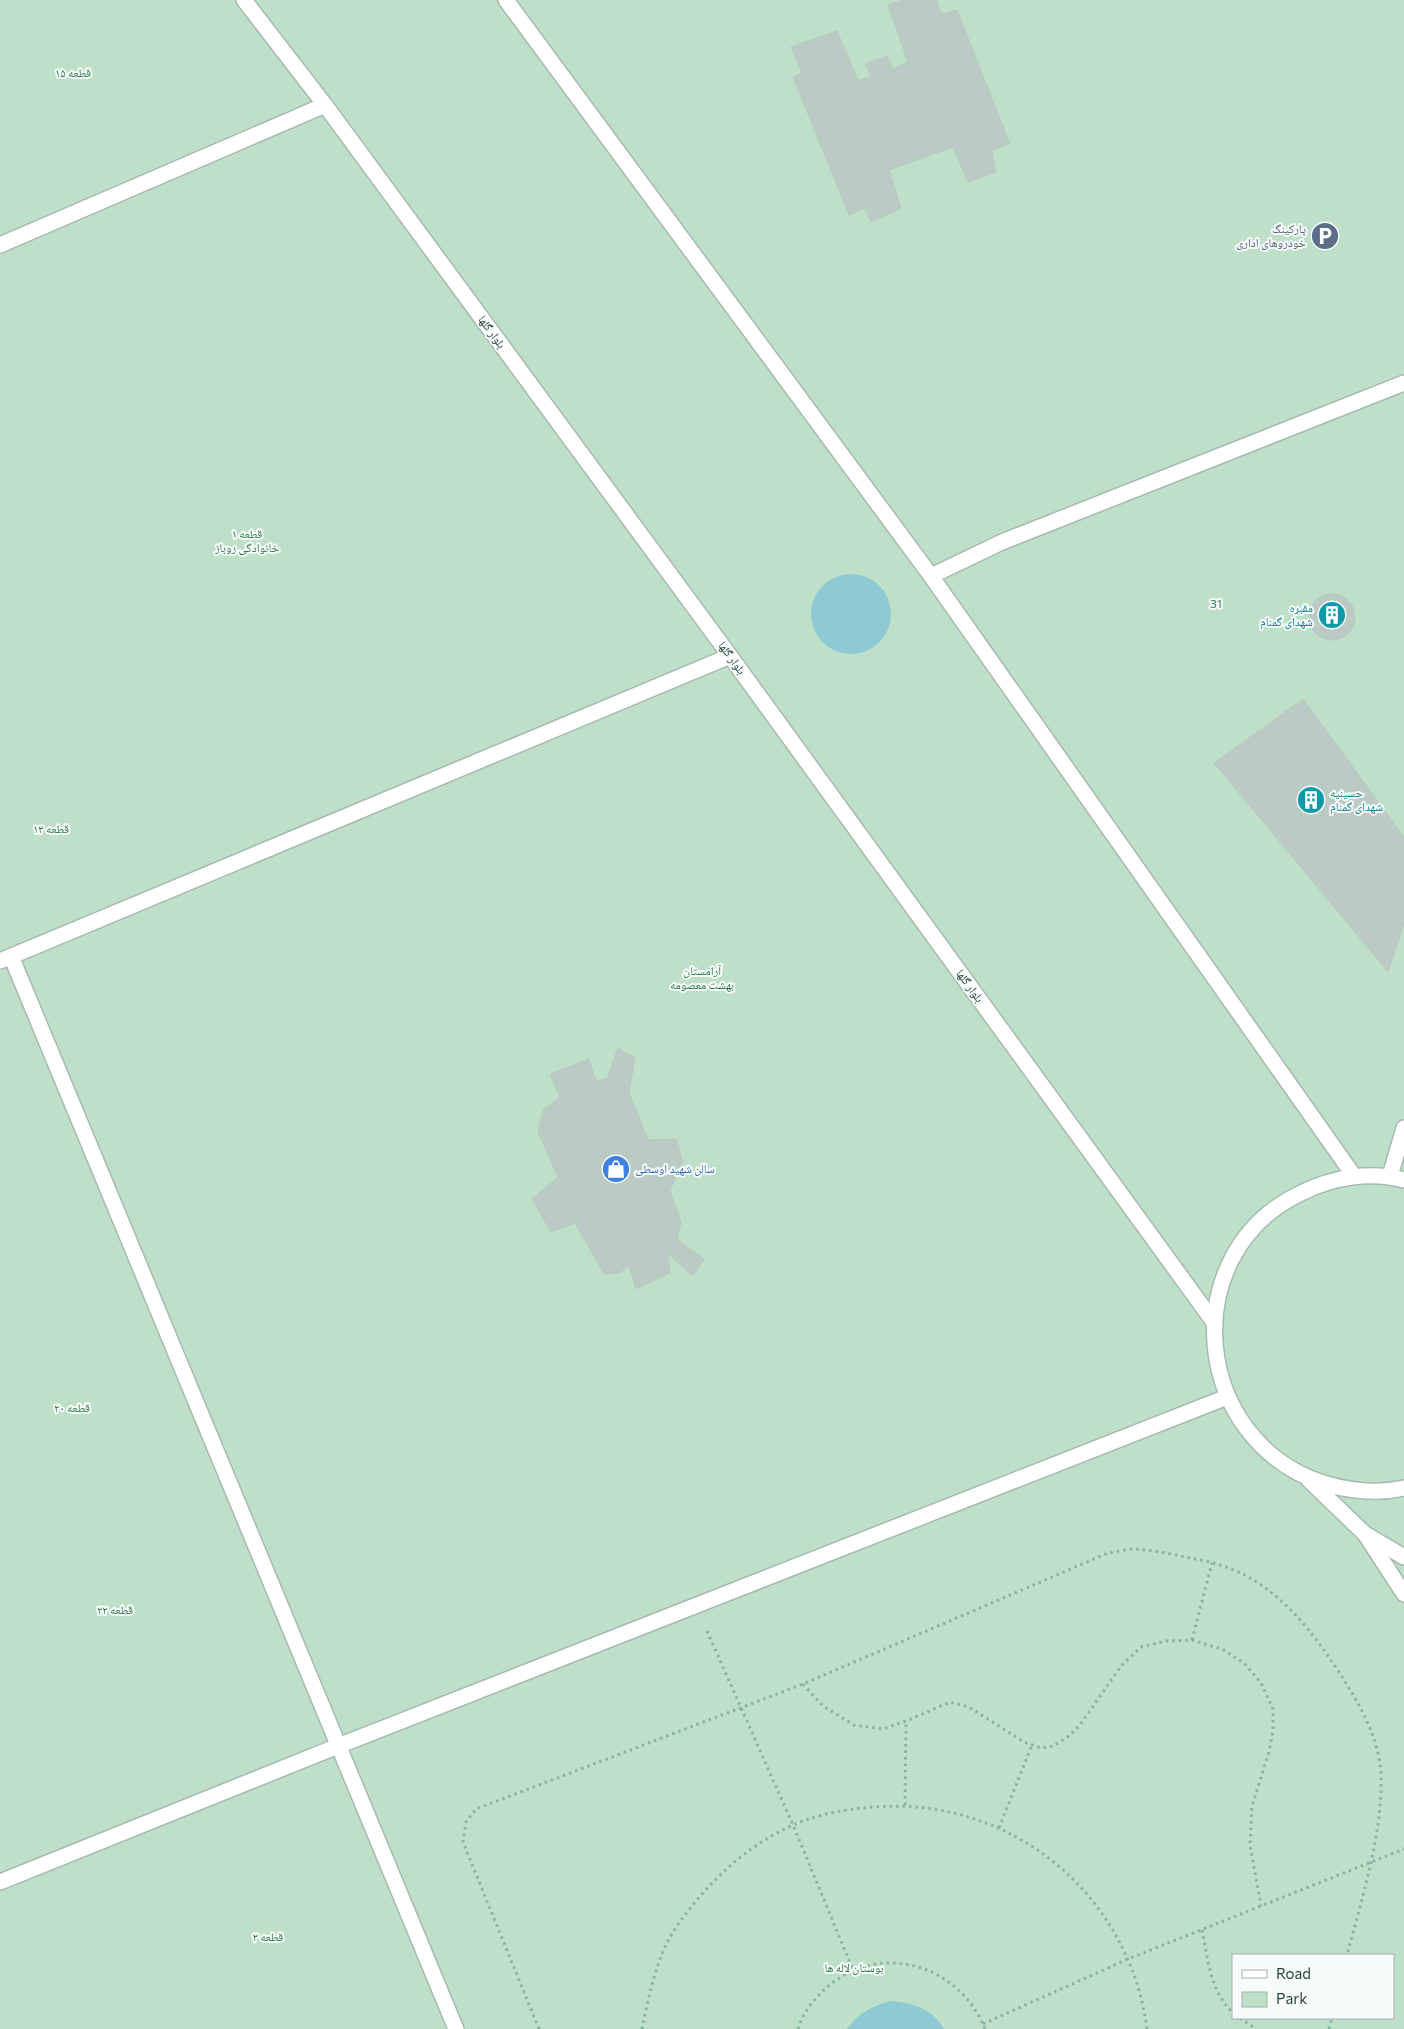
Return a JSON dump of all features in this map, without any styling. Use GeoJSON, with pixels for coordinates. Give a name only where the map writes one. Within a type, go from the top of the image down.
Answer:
{"type":"FeatureCollection","features":[{"type":"Feature","properties":{"kind":"main road","name":"بلوار گلها"},"geometry":{"type":"LineString","coordinates":[[244,0],[325,105],[730,656],[1213,1321]]}},
{"type":"Feature","properties":{"kind":"main road"},"geometry":{"type":"LineString","coordinates":[[506,0],[931,576],[1354,1176]]}},
{"type":"Feature","properties":{"kind":"main road"},"geometry":{"type":"LineString","coordinates":[[0,244],[325,105]]}},
{"type":"Feature","properties":{"kind":"main road"},"geometry":{"type":"LineString","coordinates":[[931,576],[1002,542],[1404,383]]}},
{"type":"Feature","properties":{"kind":"main road"},"geometry":{"type":"LineString","coordinates":[[456,2029],[6,959],[730,656]]}},
{"type":"Feature","properties":{"kind":"main road"},"geometry":{"type":"LineString","coordinates":[[1404,1128],[1397,1178],[1354,1176],[1319,1184],[1286,1200],[1258,1223],[1235,1252],[1220,1286],[1213,1321],[1216,1360],[1227,1398],[1247,1430],[1274,1458],[1306,1478],[1365,1534],[1404,1557]]}},
{"type":"Feature","properties":{"kind":"main road"},"geometry":{"type":"LineString","coordinates":[[0,1882],[338,1746],[1227,1398]]}},
{"type":"Feature","properties":{"kind":"main road"},"geometry":{"type":"LineString","coordinates":[[1306,1478],[1348,1490],[1392,1491],[1404,1488]]}},
{"type":"Feature","properties":{"kind":"main road"},"geometry":{"type":"LineString","coordinates":[[1365,1534],[1404,1594]]}},
{"type":"Feature","properties":{"kind":"path"},"geometry":{"type":"LineString","coordinates":[[539,2029],[463,1842],[466,1822],[476,1809],[803,1684],[1108,1553],[1133,1549],[1171,1554],[1224,1566],[1256,1581],[1283,1600],[1330,1658],[1361,1708],[1376,1742],[1380,1774],[1376,1836],[1348,1954]]}},
{"type":"Feature","properties":{"kind":"path"},"geometry":{"type":"LineString","coordinates":[[1192,1640],[1212,1563]]}},
{"type":"Feature","properties":{"kind":"path"},"geometry":{"type":"LineString","coordinates":[[696,1605],[793,1825],[853,1970]]}},
{"type":"Feature","properties":{"kind":"path"},"geometry":{"type":"LineString","coordinates":[[803,1684],[824,1706],[854,1726],[883,1729],[950,1702],[969,1707],[1004,1730],[1041,1748],[1053,1746],[1069,1736],[1080,1725],[1121,1666],[1142,1647],[1166,1642],[1192,1640],[1224,1650],[1245,1664],[1261,1683],[1273,1709],[1273,1730],[1269,1752],[1252,1806],[1250,1845],[1261,1906]]}},
{"type":"Feature","properties":{"kind":"path"},"geometry":{"type":"LineString","coordinates":[[905,1805],[906,1721]]}},
{"type":"Feature","properties":{"kind":"path"},"geometry":{"type":"LineString","coordinates":[[1000,1828],[1032,1745]]}},
{"type":"Feature","properties":{"kind":"path"},"geometry":{"type":"LineString","coordinates":[[642,2029],[653,1979],[674,1931],[706,1887],[746,1852],[793,1825],[845,1809],[905,1805],[955,1812],[1000,1828],[1053,1860],[1092,1898],[1122,1945],[1144,2007],[1147,2029]]}},
{"type":"Feature","properties":{"kind":"path"},"geometry":{"type":"LineString","coordinates":[[983,2024],[1128,1959],[1404,1849]]}},
{"type":"Feature","properties":{"kind":"path"},"geometry":{"type":"LineString","coordinates":[[1202,1930],[1214,1983],[1221,1999],[1232,2012]]}},
{"type":"Feature","properties":{"kind":"path"},"geometry":{"type":"LineString","coordinates":[[798,2029],[814,1999],[837,1978],[853,1970],[870,1965],[900,1963],[929,1970],[954,1985],[974,2007],[985,2029]]}},
{"type":"Feature","properties":{"kind":"path"},"geometry":{"type":"LineString","coordinates":[[1241,2019],[1256,2029]]}},
{"type":"Feature","properties":{"kind":"green space","name":"آرامستان بهشت معصومه"},"geometry":{"type":"Polygon","coordinates":[[[0,0],[1404,0],[1404,2029],[0,2029],[0,0]]]}},
{"type":"Feature","properties":{"kind":"water"},"geometry":{"type":"Polygon","coordinates":[[[851,574],[866,577],[879,586],[888,599],[891,614],[888,629],[879,642],[866,651],[851,654],[836,651],[823,642],[814,629],[811,614],[814,599],[823,586],[836,577],[851,574]]]}},
{"type":"Feature","properties":{"kind":"water"},"geometry":{"type":"Polygon","coordinates":[[[891,2001],[907,2003],[922,2008],[934,2016],[944,2029],[847,2029],[856,2018],[866,2011],[891,2001]]]}},
{"type":"Feature","properties":{"kind":"building"},"geometry":{"type":"Polygon","coordinates":[[[903,0],[937,0],[941,14],[957,10],[1010,144],[992,150],[996,172],[968,182],[953,147],[889,170],[901,208],[871,222],[865,208],[849,215],[793,77],[802,73],[791,47],[837,31],[858,80],[871,77],[865,64],[887,56],[893,69],[908,62],[888,5],[903,0]]]}},
{"type":"Feature","properties":{"kind":"building","name":"مقبره شهدای گمنام"},"geometry":{"type":"Polygon","coordinates":[[[1332,594],[1345,598],[1351,604],[1355,617],[1351,630],[1345,636],[1332,640],[1319,636],[1313,630],[1309,617],[1313,604],[1319,598],[1332,594]]]}},
{"type":"Feature","properties":{"kind":"building","name":"حسینیه شهدای گمنام"},"geometry":{"type":"Polygon","coordinates":[[[1303,699],[1404,837],[1404,924],[1388,972],[1214,763],[1303,699]]]}},
{"type":"Feature","properties":{"kind":"building","name":"سالن شهید اوسطی"},"geometry":{"type":"Polygon","coordinates":[[[618,1048],[635,1058],[629,1093],[648,1140],[677,1139],[682,1161],[670,1191],[681,1222],[677,1239],[704,1259],[693,1276],[668,1254],[670,1273],[636,1289],[629,1266],[619,1273],[604,1274],[575,1223],[551,1232],[532,1199],[558,1177],[538,1132],[543,1110],[560,1097],[550,1074],[589,1059],[596,1081],[607,1079],[618,1048]]]}},
{"type":"Feature","properties":{"kind":"place","name":"پارکینگ خودروهای اداری"},"geometry":{"type":"Point","coordinates":[1325,236]}},
{"type":"Feature","properties":{"kind":"place","name":"مقبره شهدای گمنام"},"geometry":{"type":"Point","coordinates":[1332,615]}},
{"type":"Feature","properties":{"kind":"place","name":"حسینیه شهدای گمنام"},"geometry":{"type":"Point","coordinates":[1311,800]}},
{"type":"Feature","properties":{"kind":"place","name":"سالن شهید اوسطی"},"geometry":{"type":"Point","coordinates":[616,1169]}},
{"type":"Feature","properties":{"kind":"park label","name":"قطعه ۱۵"},"geometry":{"type":"Point","coordinates":[73,73]}},
{"type":"Feature","properties":{"kind":"park label","name":"قطعه ۱ خانوادگی روباز"},"geometry":{"type":"Point","coordinates":[247,541]}},
{"type":"Feature","properties":{"kind":"park label","name":"31"},"geometry":{"type":"Point","coordinates":[1216,604]}},
{"type":"Feature","properties":{"kind":"park label","name":"قطعه ۱۳"},"geometry":{"type":"Point","coordinates":[51,829]}},
{"type":"Feature","properties":{"kind":"park label","name":"قطعه ۲۰"},"geometry":{"type":"Point","coordinates":[72,1408]}},
{"type":"Feature","properties":{"kind":"park label","name":"قطعه ۲۲"},"geometry":{"type":"Point","coordinates":[115,1610]}},
{"type":"Feature","properties":{"kind":"park label","name":"قطعه ۳"},"geometry":{"type":"Point","coordinates":[268,1937]}},
{"type":"Feature","properties":{"kind":"park label","name":"بوستان لاله ها"},"geometry":{"type":"Point","coordinates":[854,1968]}}]}
